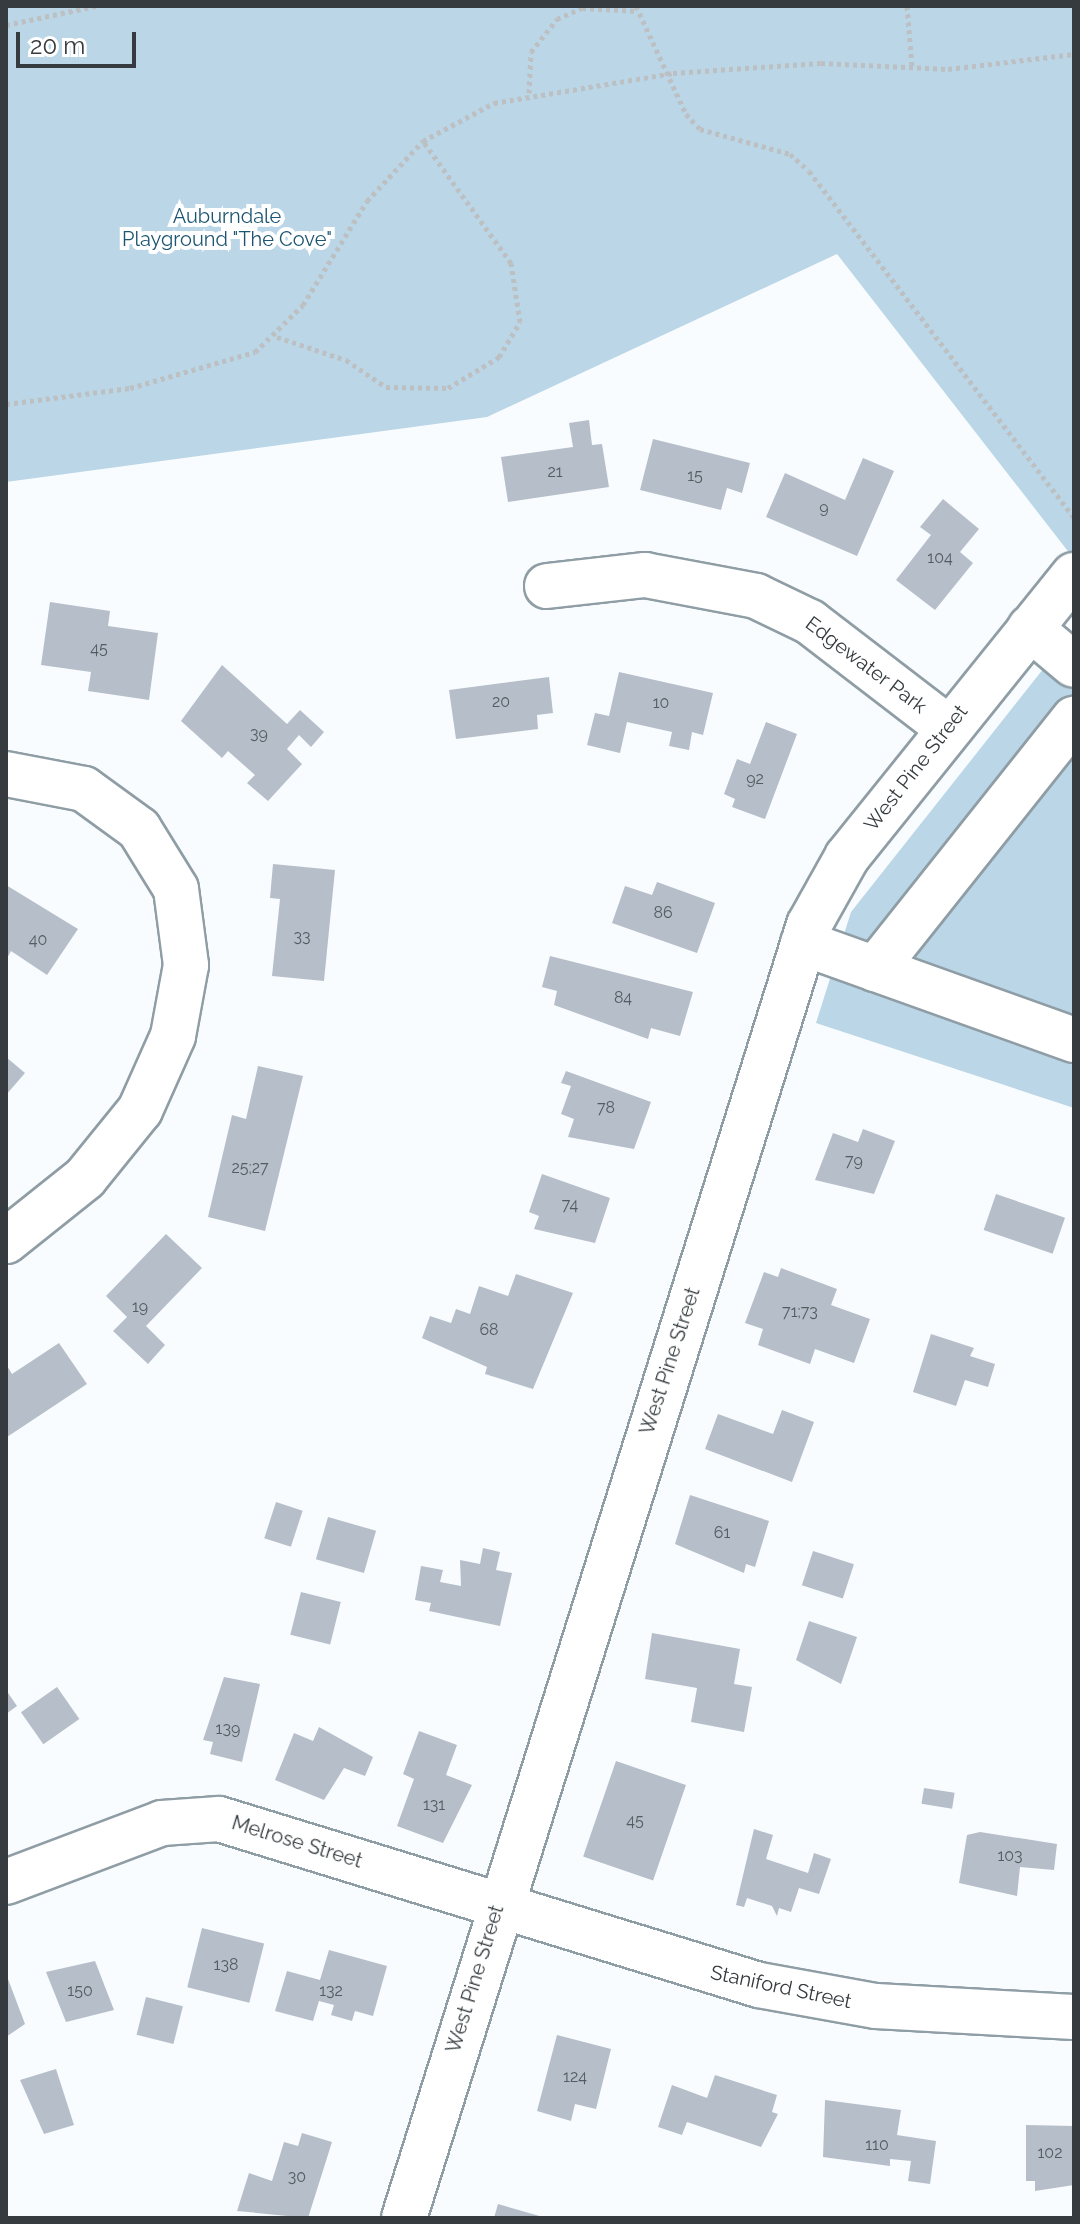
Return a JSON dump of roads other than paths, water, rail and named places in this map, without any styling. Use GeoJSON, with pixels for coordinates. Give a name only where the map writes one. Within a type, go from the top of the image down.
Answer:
{"type":"FeatureCollection","features":[{"type":"Feature","properties":{"kind":"street","name":"Edgewater Park"},"geometry":{"type":"LineString","coordinates":[[547,586],[645,575],[756,596],[835,638],[947,727]]}},
{"type":"Feature","properties":{"kind":"street","name":"West Pine Street"},"geometry":{"type":"LineString","coordinates":[[404,2218],[497,1907],[803,943],[836,872],[947,727],[1074,575]]}},
{"type":"Feature","properties":{"kind":"street"},"geometry":{"type":"LineString","coordinates":[[1030,628],[1074,665]]}},
{"type":"Feature","properties":{"kind":"street"},"geometry":{"type":"LineString","coordinates":[[875,969],[1074,719]]}},
{"type":"Feature","properties":{"kind":"street"},"geometry":{"type":"LineString","coordinates":[[6,774],[84,789],[139,829],[176,889],[186,965],[173,1036],[140,1110],[85,1178],[6,1241]]}},
{"type":"Feature","properties":{"kind":"street"},"geometry":{"type":"LineString","coordinates":[[803,943],[1074,1040]]}},
{"type":"Feature","properties":{"kind":"street","name":"Melrose Street"},"geometry":{"type":"LineString","coordinates":[[6,1882],[162,1823],[219,1819],[497,1907]]}},
{"type":"Feature","properties":{"kind":"street","name":"Staniford Street"},"geometry":{"type":"LineString","coordinates":[[497,1907],[799,1994],[1074,2017]]}},
{"type":"Feature","properties":{"kind":"park label","name":"Auburndale Playground \"The Cove\""},"geometry":{"type":"Point","coordinates":[227,228]}}]}
